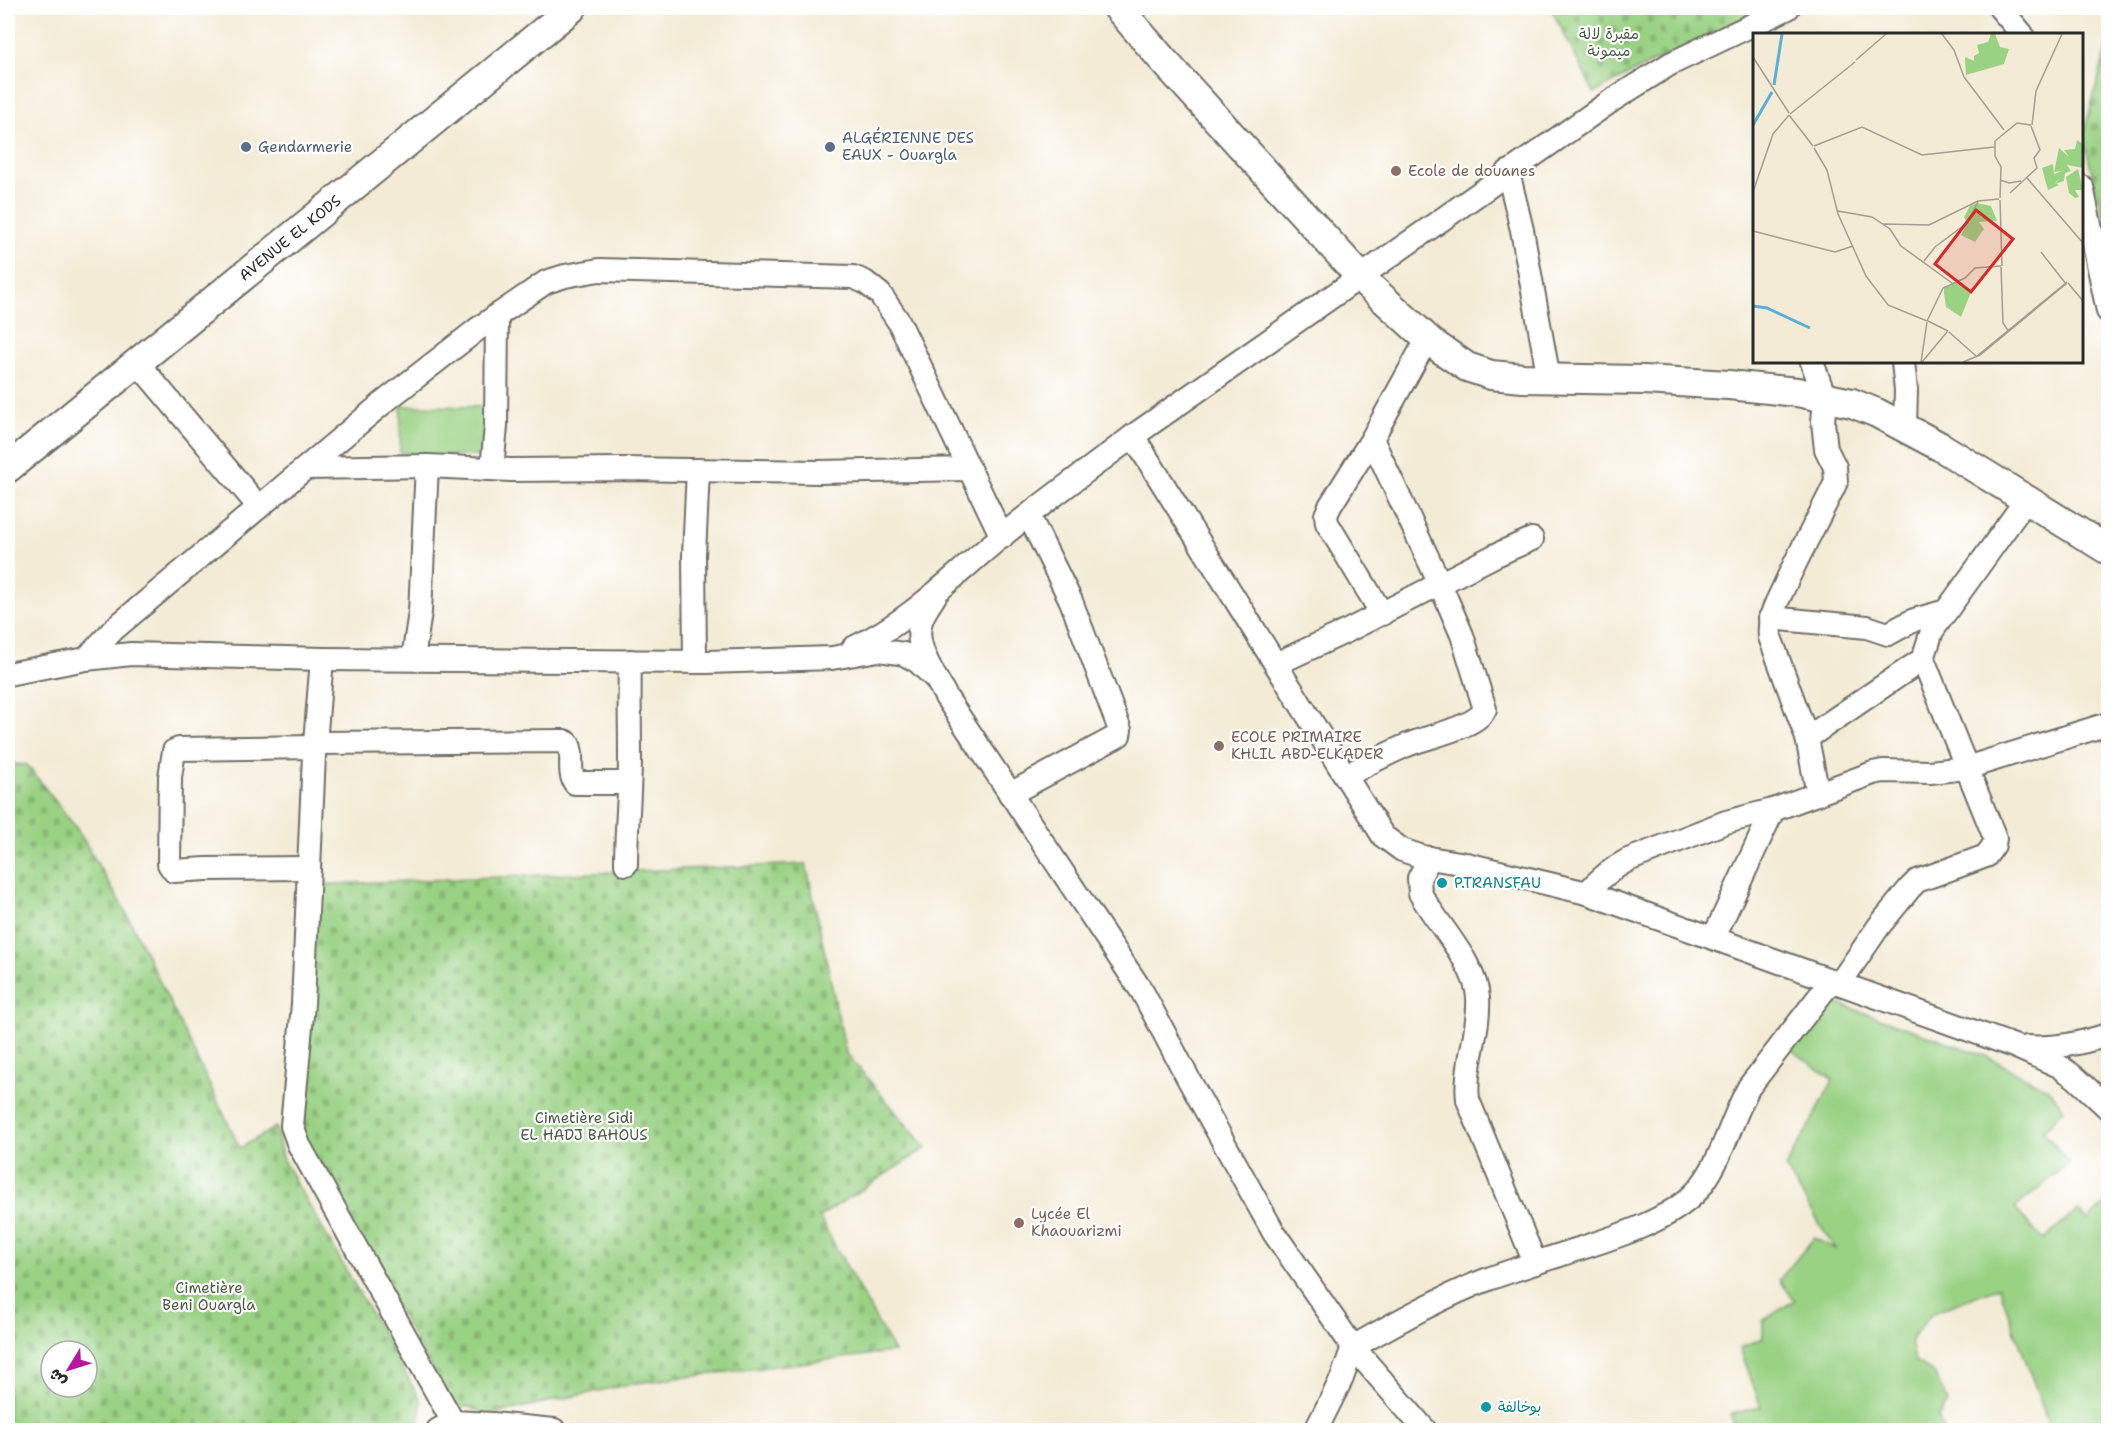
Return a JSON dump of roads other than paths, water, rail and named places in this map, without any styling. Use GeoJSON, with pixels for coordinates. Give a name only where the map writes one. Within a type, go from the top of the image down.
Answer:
{"type":"FeatureCollection","features":[{"type":"Feature","properties":{"kind":"main road","name":"AVENUE EL KODS"},"geometry":{"type":"LineString","coordinates":[[8,468],[572,8]]}},
{"type":"Feature","properties":{"kind":"main road"},"geometry":{"type":"LineString","coordinates":[[1118,8],[1359,276],[1427,339],[1467,367],[1491,375],[1523,378],[1728,384],[1797,392],[1852,404],[1877,413],[1905,428],[2109,550]]}},
{"type":"Feature","properties":{"kind":"street"},"geometry":{"type":"LineString","coordinates":[[832,658],[877,636],[936,594],[1002,537],[1133,436],[1611,101],[1670,64],[1788,8]]}},
{"type":"Feature","properties":{"kind":"street"},"geometry":{"type":"LineString","coordinates":[[2000,8],[2021,33]]}},
{"type":"Feature","properties":{"kind":"street"},"geometry":{"type":"LineString","coordinates":[[1508,172],[1522,230],[1549,379]]}},
{"type":"Feature","properties":{"kind":"street"},"geometry":{"type":"LineString","coordinates":[[2083,199],[2109,311]]}},
{"type":"Feature","properties":{"kind":"street"},"geometry":{"type":"LineString","coordinates":[[86,659],[114,629],[384,402],[497,315],[546,282],[599,270],[853,277],[865,282],[880,294],[899,322],[1002,537]]}},
{"type":"Feature","properties":{"kind":"street"},"geometry":{"type":"LineString","coordinates":[[492,469],[496,426],[497,315]]}},
{"type":"Feature","properties":{"kind":"street"},"geometry":{"type":"LineString","coordinates":[[1382,614],[1337,542],[1327,523],[1326,514],[1372,439],[1427,339]]}},
{"type":"Feature","properties":{"kind":"street"},"geometry":{"type":"LineString","coordinates":[[137,362],[259,507]]}},
{"type":"Feature","properties":{"kind":"street"},"geometry":{"type":"LineString","coordinates":[[1812,363],[1825,398],[1823,422],[1826,449],[1835,466],[1836,482],[1794,562],[1770,618],[1770,637],[1798,719],[1807,738],[1818,794]]}},
{"type":"Feature","properties":{"kind":"street"},"geometry":{"type":"LineString","coordinates":[[1903,363],[1906,390],[1905,428]]}},
{"type":"Feature","properties":{"kind":"street"},"geometry":{"type":"LineString","coordinates":[[1133,436],[1383,836],[1402,850],[1587,893],[1836,981],[2046,1059],[2068,1072],[2109,1108]]}},
{"type":"Feature","properties":{"kind":"street"},"geometry":{"type":"LineString","coordinates":[[1346,776],[1398,749],[1460,726],[1484,713],[1484,702],[1462,635],[1372,439]]}},
{"type":"Feature","properties":{"kind":"street"},"geometry":{"type":"LineString","coordinates":[[306,468],[427,466],[492,469],[819,472],[969,469]]}},
{"type":"Feature","properties":{"kind":"street"},"geometry":{"type":"LineString","coordinates":[[413,659],[420,612],[427,466]]}},
{"type":"Feature","properties":{"kind":"street"},"geometry":{"type":"LineString","coordinates":[[695,662],[694,555],[698,470]]}},
{"type":"Feature","properties":{"kind":"street"},"geometry":{"type":"LineString","coordinates":[[1807,738],[1923,659],[1932,631],[2026,500]]}},
{"type":"Feature","properties":{"kind":"street"},"geometry":{"type":"LineString","coordinates":[[1010,794],[1116,737],[1120,730],[1071,601],[1029,516]]}},
{"type":"Feature","properties":{"kind":"street"},"geometry":{"type":"LineString","coordinates":[[1276,664],[1532,539]]}},
{"type":"Feature","properties":{"kind":"street"},"geometry":{"type":"LineString","coordinates":[[936,594],[921,619],[919,634],[927,660],[946,698],[1143,993],[1188,1080],[1274,1233],[1353,1347],[1425,1431]]}},
{"type":"Feature","properties":{"kind":"street"},"geometry":{"type":"LineString","coordinates":[[1770,618],[1867,627],[1888,634],[1914,620],[1946,610]]}},
{"type":"Feature","properties":{"kind":"street"},"geometry":{"type":"LineString","coordinates":[[8,674],[86,659],[131,654],[322,659],[695,662],[832,658],[878,650],[904,654],[917,661],[938,681]]}},
{"type":"Feature","properties":{"kind":"street"},"geometry":{"type":"LineString","coordinates":[[322,659],[315,745],[303,1004],[292,1126],[294,1134],[449,1428],[494,1424],[554,1431]]}},
{"type":"Feature","properties":{"kind":"street"},"geometry":{"type":"LineString","coordinates":[[1316,1431],[1342,1378],[1353,1347],[1489,1279],[1641,1226],[1676,1208],[1694,1194],[1705,1181],[1717,1158],[1738,1106],[1749,1087],[1917,881],[1986,856],[1994,845],[1995,838],[1923,659]]}},
{"type":"Feature","properties":{"kind":"street"},"geometry":{"type":"LineString","coordinates":[[626,864],[630,661]]}},
{"type":"Feature","properties":{"kind":"street"},"geometry":{"type":"LineString","coordinates":[[1587,893],[1613,867],[1628,860],[1726,822],[1773,810],[1874,772],[1930,772],[1965,768],[2109,724]]}},
{"type":"Feature","properties":{"kind":"street"},"geometry":{"type":"LineString","coordinates":[[309,868],[174,871],[169,864],[170,777],[174,751],[179,748],[564,741],[570,747],[571,775],[574,783],[629,783]]}},
{"type":"Feature","properties":{"kind":"street"},"geometry":{"type":"LineString","coordinates":[[1714,937],[1773,810]]}},
{"type":"Feature","properties":{"kind":"street"},"geometry":{"type":"LineString","coordinates":[[1431,858],[1419,878],[1420,893],[1474,979],[1478,996],[1478,1021],[1468,1071],[1468,1100],[1535,1263]]}},
{"type":"Feature","properties":{"kind":"street"},"geometry":{"type":"LineString","coordinates":[[2014,1046],[2048,1048],[2109,1035]]}},
{"type":"Feature","properties":{"kind":"place","name":"Gendarmerie"},"geometry":{"type":"Point","coordinates":[246,147]}},
{"type":"Feature","properties":{"kind":"place","name":"ALGÉRIENNE DES EAUX - Ouargla"},"geometry":{"type":"Point","coordinates":[830,147]}},
{"type":"Feature","properties":{"kind":"place","name":"Ecole de douanes"},"geometry":{"type":"Point","coordinates":[1396,171]}},
{"type":"Feature","properties":{"kind":"place","name":"ECOLE PRIMAIRE KHLIL ABD-ELKADER"},"geometry":{"type":"Point","coordinates":[1219,746]}},
{"type":"Feature","properties":{"kind":"place","name":"P.TRANSFAU"},"geometry":{"type":"Point","coordinates":[1442,883]}},
{"type":"Feature","properties":{"kind":"place","name":"Lycée El Khaouarizmi"},"geometry":{"type":"Point","coordinates":[1019,1223]}},
{"type":"Feature","properties":{"kind":"place","name":"بوخالفة"},"geometry":{"type":"Point","coordinates":[1486,1407]}},
{"type":"Feature","properties":{"kind":"park label","name":"مقبرة لالة ميمونة"},"geometry":{"type":"Point","coordinates":[1609,42]}},
{"type":"Feature","properties":{"kind":"park label","name":"Cimetière Sidi EL HADJ BAHOUS"},"geometry":{"type":"Point","coordinates":[584,1126]}},
{"type":"Feature","properties":{"kind":"park label","name":"Cimetière Beni Ouargla"},"geometry":{"type":"Point","coordinates":[209,1296]}}]}
